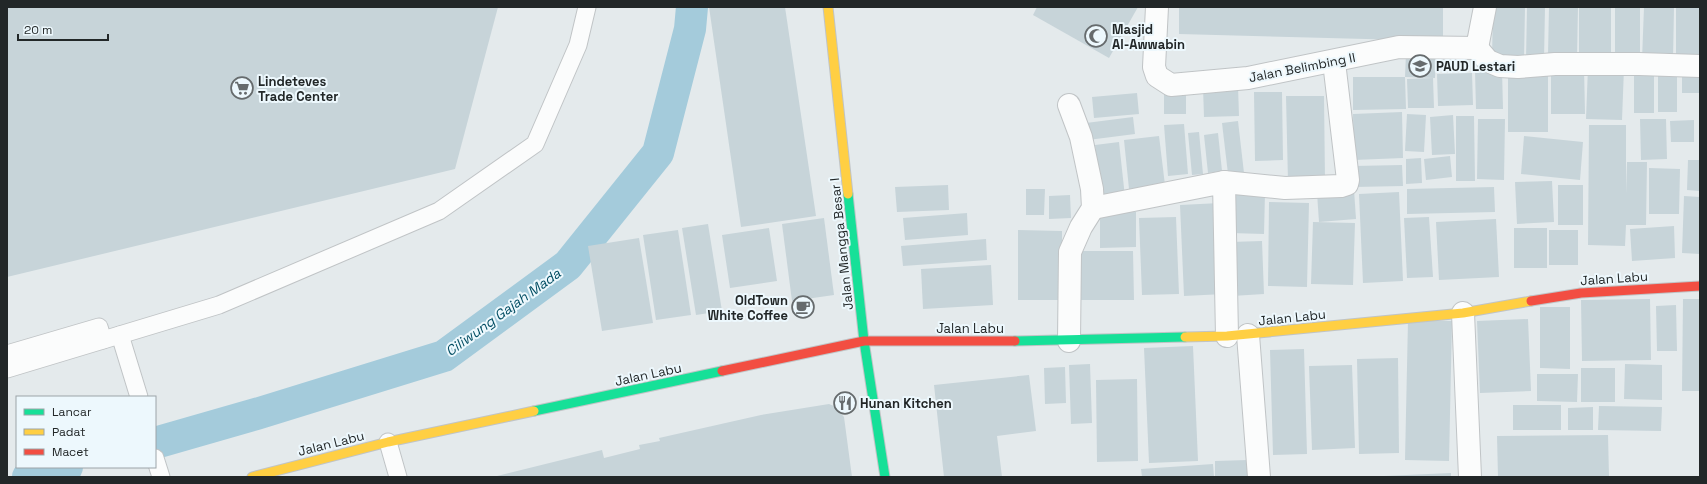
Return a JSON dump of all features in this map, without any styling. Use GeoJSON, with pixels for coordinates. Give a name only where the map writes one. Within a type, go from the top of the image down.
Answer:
{"type":"FeatureCollection","features":[{"type":"Feature","properties":{"kind":"street","name":"Jalan Mangga Besar I"},"geometry":{"type":"LineString","coordinates":[[828,7],[864,342],[885,477]]}},
{"type":"Feature","properties":{"kind":"street","name":"Jalan Belimbing II"},"geometry":{"type":"LineString","coordinates":[[1157,7],[1154,67],[1157,76],[1171,85],[1248,78],[1334,62],[1398,47],[1477,48]]}},
{"type":"Feature","properties":{"kind":"street"},"geometry":{"type":"LineString","coordinates":[[1485,7],[1477,48],[1488,61],[1500,66],[1518,67],[1555,64],[1700,66]]}},
{"type":"Feature","properties":{"kind":"street"},"geometry":{"type":"LineString","coordinates":[[1093,208],[1224,182],[1285,188],[1341,186],[1347,184],[1348,180],[1334,62]]}},
{"type":"Feature","properties":{"kind":"street"},"geometry":{"type":"LineString","coordinates":[[1069,105],[1081,137],[1092,189],[1093,208],[1081,227],[1070,252],[1069,341]]}},
{"type":"Feature","properties":{"kind":"street"},"geometry":{"type":"LineString","coordinates":[[1224,182],[1237,335],[1259,477]]}},
{"type":"Feature","properties":{"kind":"street","name":"Jalan Labu"},"geometry":{"type":"LineString","coordinates":[[252,477],[388,442],[864,342],[1069,341],[1237,335],[1463,313],[1581,293],[1700,286]]}},
{"type":"Feature","properties":{"kind":"street"},"geometry":{"type":"LineString","coordinates":[[1463,313],[1470,477]]}},
{"type":"Feature","properties":{"kind":"lane"},"geometry":{"type":"LineString","coordinates":[[7,370],[219,305],[439,211],[535,144],[578,45],[587,7]]}},
{"type":"Feature","properties":{"kind":"lane"},"geometry":{"type":"LineString","coordinates":[[7,354],[99,327],[103,340]]}},
{"type":"Feature","properties":{"kind":"lane"},"geometry":{"type":"LineString","coordinates":[[120,335],[139,396]]}},
{"type":"Feature","properties":{"kind":"lane"},"geometry":{"type":"LineString","coordinates":[[388,442],[398,477]]}},
{"type":"Feature","properties":{"kind":"lane"},"geometry":{"type":"LineString","coordinates":[[156,462],[161,477]]}},
{"type":"Feature","properties":{"kind":"building","name":"Lindeteves Trade Center"},"geometry":{"type":"Polygon","coordinates":[[[7,7],[498,7],[455,169],[7,277],[7,7]]]}},
{"type":"Feature","properties":{"kind":"building"},"geometry":{"type":"Polygon","coordinates":[[[709,7],[785,7],[816,216],[741,227],[709,7]]]}},
{"type":"Feature","properties":{"kind":"building","name":"Masjid Al-Awwabin"},"geometry":{"type":"Polygon","coordinates":[[[1037,7],[1138,7],[1109,58],[1033,15],[1037,7]]]}},
{"type":"Feature","properties":{"kind":"building"},"geometry":{"type":"Polygon","coordinates":[[[1179,7],[1443,7],[1443,41],[1179,34],[1179,7]]]}},
{"type":"Feature","properties":{"kind":"building"},"geometry":{"type":"Polygon","coordinates":[[[1493,7],[1525,7],[1524,60],[1492,59],[1493,7]]]}},
{"type":"Feature","properties":{"kind":"building"},"geometry":{"type":"Polygon","coordinates":[[[1527,7],[1545,7],[1544,60],[1526,60],[1527,7]]]}},
{"type":"Feature","properties":{"kind":"building"},"geometry":{"type":"Polygon","coordinates":[[[1549,7],[1578,7],[1577,56],[1548,55],[1549,7]]]}},
{"type":"Feature","properties":{"kind":"building"},"geometry":{"type":"Polygon","coordinates":[[[1579,7],[1611,7],[1611,57],[1579,57],[1579,7]]]}},
{"type":"Feature","properties":{"kind":"building"},"geometry":{"type":"Polygon","coordinates":[[[1615,7],[1640,7],[1640,58],[1615,58],[1615,7]]]}},
{"type":"Feature","properties":{"kind":"building"},"geometry":{"type":"Polygon","coordinates":[[[1644,7],[1674,7],[1673,60],[1642,60],[1644,7]]]}},
{"type":"Feature","properties":{"kind":"building"},"geometry":{"type":"Polygon","coordinates":[[[1676,7],[1700,7],[1700,58],[1676,57],[1676,7]]]}},
{"type":"Feature","properties":{"kind":"building","name":"PAUD Lestari"},"geometry":{"type":"Polygon","coordinates":[[[1406,53],[1436,54],[1435,78],[1405,77],[1406,53]]]}},
{"type":"Feature","properties":{"kind":"building"},"geometry":{"type":"Polygon","coordinates":[[[1551,67],[1584,67],[1585,114],[1551,114],[1551,67]]]}},
{"type":"Feature","properties":{"kind":"building"},"geometry":{"type":"Polygon","coordinates":[[[1588,67],[1624,68],[1622,120],[1586,119],[1588,67]]]}},
{"type":"Feature","properties":{"kind":"building"},"geometry":{"type":"Polygon","coordinates":[[[1658,69],[1677,69],[1677,112],[1658,112],[1658,69]]]}},
{"type":"Feature","properties":{"kind":"building"},"geometry":{"type":"Polygon","coordinates":[[[1502,70],[1503,109],[1476,109],[1475,71],[1502,70]]]}},
{"type":"Feature","properties":{"kind":"building"},"geometry":{"type":"Polygon","coordinates":[[[1634,70],[1654,70],[1654,113],[1634,113],[1634,70]]]}},
{"type":"Feature","properties":{"kind":"building"},"geometry":{"type":"Polygon","coordinates":[[[1682,70],[1700,70],[1700,93],[1682,93],[1682,70]]]}},
{"type":"Feature","properties":{"kind":"building"},"geometry":{"type":"Polygon","coordinates":[[[1472,73],[1473,105],[1438,106],[1437,74],[1472,73]]]}},
{"type":"Feature","properties":{"kind":"building"},"geometry":{"type":"Polygon","coordinates":[[[1508,74],[1548,74],[1548,132],[1508,132],[1508,74]]]}},
{"type":"Feature","properties":{"kind":"building"},"geometry":{"type":"Polygon","coordinates":[[[1353,77],[1405,77],[1406,109],[1353,110],[1353,77]]]}},
{"type":"Feature","properties":{"kind":"building"},"geometry":{"type":"Polygon","coordinates":[[[1433,78],[1434,108],[1408,108],[1407,79],[1433,78]]]}},
{"type":"Feature","properties":{"kind":"building"},"geometry":{"type":"Polygon","coordinates":[[[1238,86],[1239,116],[1204,117],[1203,87],[1238,86]]]}},
{"type":"Feature","properties":{"kind":"building"},"geometry":{"type":"Polygon","coordinates":[[[1186,92],[1186,114],[1164,114],[1164,93],[1186,92]]]}},
{"type":"Feature","properties":{"kind":"building"},"geometry":{"type":"Polygon","coordinates":[[[1254,92],[1282,92],[1283,160],[1255,161],[1254,92]]]}},
{"type":"Feature","properties":{"kind":"building"},"geometry":{"type":"Polygon","coordinates":[[[1137,93],[1139,114],[1094,118],[1092,97],[1137,93]]]}},
{"type":"Feature","properties":{"kind":"building"},"geometry":{"type":"Polygon","coordinates":[[[1286,96],[1324,96],[1325,181],[1288,182],[1286,96]]]}},
{"type":"Feature","properties":{"kind":"building"},"geometry":{"type":"Polygon","coordinates":[[[1402,112],[1403,158],[1354,160],[1353,114],[1402,112]]]}},
{"type":"Feature","properties":{"kind":"building"},"geometry":{"type":"Polygon","coordinates":[[[1407,114],[1426,115],[1424,152],[1405,151],[1407,114]]]}},
{"type":"Feature","properties":{"kind":"building"},"geometry":{"type":"Polygon","coordinates":[[[1453,115],[1455,154],[1432,155],[1430,117],[1453,115]]]}},
{"type":"Feature","properties":{"kind":"building"},"geometry":{"type":"Polygon","coordinates":[[[1456,116],[1474,116],[1475,181],[1456,181],[1456,116]]]}},
{"type":"Feature","properties":{"kind":"building"},"geometry":{"type":"Polygon","coordinates":[[[1133,117],[1135,134],[1088,140],[1086,123],[1133,117]]]}},
{"type":"Feature","properties":{"kind":"building"},"geometry":{"type":"Polygon","coordinates":[[[1478,119],[1505,119],[1504,180],[1477,179],[1478,119]]]}},
{"type":"Feature","properties":{"kind":"building"},"geometry":{"type":"Polygon","coordinates":[[[1640,119],[1666,119],[1667,159],[1641,160],[1640,119]]]}},
{"type":"Feature","properties":{"kind":"building"},"geometry":{"type":"Polygon","coordinates":[[[1694,120],[1694,142],[1671,142],[1670,121],[1694,120]]]}},
{"type":"Feature","properties":{"kind":"building"},"geometry":{"type":"Polygon","coordinates":[[[1238,121],[1244,173],[1228,174],[1222,123],[1238,121]]]}},
{"type":"Feature","properties":{"kind":"building"},"geometry":{"type":"Polygon","coordinates":[[[1184,124],[1188,174],[1168,176],[1164,125],[1184,124]]]}},
{"type":"Feature","properties":{"kind":"building"},"geometry":{"type":"Polygon","coordinates":[[[1589,125],[1626,125],[1626,194],[1627,162],[1647,162],[1646,225],[1626,225],[1625,246],[1588,245],[1589,125]]]}},
{"type":"Feature","properties":{"kind":"building"},"geometry":{"type":"Polygon","coordinates":[[[1199,132],[1203,174],[1192,175],[1188,133],[1199,132]]]}},
{"type":"Feature","properties":{"kind":"building"},"geometry":{"type":"Polygon","coordinates":[[[1218,133],[1222,171],[1208,173],[1204,135],[1218,133]]]}},
{"type":"Feature","properties":{"kind":"building"},"geometry":{"type":"Polygon","coordinates":[[[1159,136],[1165,185],[1129,189],[1124,140],[1159,136]]]}},
{"type":"Feature","properties":{"kind":"building"},"geometry":{"type":"Polygon","coordinates":[[[1524,136],[1583,142],[1580,180],[1521,174],[1524,136]]]}},
{"type":"Feature","properties":{"kind":"building"},"geometry":{"type":"Polygon","coordinates":[[[1119,142],[1125,197],[1101,199],[1095,145],[1119,142]]]}},
{"type":"Feature","properties":{"kind":"building"},"geometry":{"type":"Polygon","coordinates":[[[1450,156],[1452,177],[1426,180],[1424,159],[1450,156]]]}},
{"type":"Feature","properties":{"kind":"building"},"geometry":{"type":"Polygon","coordinates":[[[1421,158],[1422,183],[1406,184],[1406,159],[1421,158]]]}},
{"type":"Feature","properties":{"kind":"building"},"geometry":{"type":"Polygon","coordinates":[[[1688,160],[1700,160],[1700,191],[1687,190],[1688,160]]]}},
{"type":"Feature","properties":{"kind":"building"},"geometry":{"type":"Polygon","coordinates":[[[1402,165],[1403,186],[1354,187],[1354,166],[1402,165]]]}},
{"type":"Feature","properties":{"kind":"building"},"geometry":{"type":"Polygon","coordinates":[[[1649,168],[1680,169],[1679,214],[1649,214],[1649,168]]]}},
{"type":"Feature","properties":{"kind":"building"},"geometry":{"type":"Polygon","coordinates":[[[1552,181],[1554,222],[1517,224],[1515,182],[1552,181]]]}},
{"type":"Feature","properties":{"kind":"building"},"geometry":{"type":"Polygon","coordinates":[[[948,185],[949,210],[897,212],[895,187],[948,185]]]}},
{"type":"Feature","properties":{"kind":"building"},"geometry":{"type":"Polygon","coordinates":[[[1558,185],[1583,185],[1583,225],[1558,225],[1558,185]]]}},
{"type":"Feature","properties":{"kind":"building"},"geometry":{"type":"Polygon","coordinates":[[[1494,187],[1495,212],[1407,214],[1407,189],[1494,187]]]}},
{"type":"Feature","properties":{"kind":"building"},"geometry":{"type":"Polygon","coordinates":[[[1026,189],[1045,189],[1044,215],[1026,215],[1026,189]]]}},
{"type":"Feature","properties":{"kind":"building"},"geometry":{"type":"Polygon","coordinates":[[[1354,190],[1356,219],[1319,222],[1317,193],[1354,190]]]}},
{"type":"Feature","properties":{"kind":"building"},"geometry":{"type":"Polygon","coordinates":[[[1232,191],[1265,193],[1264,234],[1230,233],[1232,191]]]}},
{"type":"Feature","properties":{"kind":"building"},"geometry":{"type":"Polygon","coordinates":[[[1399,192],[1403,281],[1363,283],[1359,194],[1399,192]]]}},
{"type":"Feature","properties":{"kind":"building"},"geometry":{"type":"Polygon","coordinates":[[[1070,195],[1071,218],[1049,219],[1049,196],[1070,195]]]}},
{"type":"Feature","properties":{"kind":"building"},"geometry":{"type":"Polygon","coordinates":[[[1684,196],[1700,197],[1700,254],[1682,253],[1684,196]]]}},
{"type":"Feature","properties":{"kind":"building"},"geometry":{"type":"Polygon","coordinates":[[[1269,202],[1309,203],[1307,287],[1268,286],[1269,202]]]}},
{"type":"Feature","properties":{"kind":"building"},"geometry":{"type":"Polygon","coordinates":[[[1220,203],[1224,294],[1184,296],[1180,205],[1220,203]]]}},
{"type":"Feature","properties":{"kind":"building"},"geometry":{"type":"Polygon","coordinates":[[[1136,212],[1136,247],[1100,248],[1100,213],[1136,212]]]}},
{"type":"Feature","properties":{"kind":"building"},"geometry":{"type":"Polygon","coordinates":[[[967,213],[968,235],[905,240],[903,218],[967,213]]]}},
{"type":"Feature","properties":{"kind":"building"},"geometry":{"type":"Polygon","coordinates":[[[1176,217],[1179,294],[1142,295],[1139,218],[1176,217]]]}},
{"type":"Feature","properties":{"kind":"building"},"geometry":{"type":"Polygon","coordinates":[[[1429,217],[1433,277],[1407,278],[1404,218],[1429,217]]]}},
{"type":"Feature","properties":{"kind":"building"},"geometry":{"type":"Polygon","coordinates":[[[824,218],[834,295],[792,301],[782,224],[824,218]]]}},
{"type":"Feature","properties":{"kind":"building"},"geometry":{"type":"Polygon","coordinates":[[[1496,219],[1499,277],[1439,280],[1436,222],[1496,219]]]}},
{"type":"Feature","properties":{"kind":"building"},"geometry":{"type":"Polygon","coordinates":[[[1313,222],[1355,223],[1353,285],[1311,284],[1313,222]]]}},
{"type":"Feature","properties":{"kind":"building"},"geometry":{"type":"Polygon","coordinates":[[[708,224],[722,311],[696,315],[682,228],[708,224]]]}},
{"type":"Feature","properties":{"kind":"building"},"geometry":{"type":"Polygon","coordinates":[[[1674,226],[1675,258],[1632,261],[1630,229],[1674,226]]]}},
{"type":"Feature","properties":{"kind":"building"},"geometry":{"type":"Polygon","coordinates":[[[769,228],[777,281],[730,288],[722,235],[769,228]]]}},
{"type":"Feature","properties":{"kind":"building"},"geometry":{"type":"Polygon","coordinates":[[[1514,228],[1547,228],[1547,268],[1514,268],[1514,228]]]}},
{"type":"Feature","properties":{"kind":"building"},"geometry":{"type":"Polygon","coordinates":[[[678,230],[691,315],[656,320],[643,235],[678,230]]]}},
{"type":"Feature","properties":{"kind":"building"},"geometry":{"type":"Polygon","coordinates":[[[1018,230],[1062,231],[1062,300],[1018,300],[1018,230]]]}},
{"type":"Feature","properties":{"kind":"building"},"geometry":{"type":"Polygon","coordinates":[[[1549,230],[1578,230],[1578,265],[1549,265],[1549,230]]]}},
{"type":"Feature","properties":{"kind":"building"},"geometry":{"type":"Polygon","coordinates":[[[639,238],[653,323],[602,331],[588,246],[639,238]]]}},
{"type":"Feature","properties":{"kind":"building"},"geometry":{"type":"Polygon","coordinates":[[[986,239],[987,260],[903,266],[901,246],[986,239]]]}},
{"type":"Feature","properties":{"kind":"building"},"geometry":{"type":"Polygon","coordinates":[[[1262,241],[1264,294],[1232,296],[1230,242],[1262,241]]]}},
{"type":"Feature","properties":{"kind":"building"},"geometry":{"type":"Polygon","coordinates":[[[1074,251],[1133,251],[1134,300],[1075,300],[1074,251]]]}},
{"type":"Feature","properties":{"kind":"building"},"geometry":{"type":"Polygon","coordinates":[[[991,265],[993,305],[923,309],[921,269],[991,265]]]}},
{"type":"Feature","properties":{"kind":"building"},"geometry":{"type":"Polygon","coordinates":[[[1650,299],[1651,360],[1582,361],[1581,300],[1650,299]]]}},
{"type":"Feature","properties":{"kind":"building"},"geometry":{"type":"Polygon","coordinates":[[[1683,299],[1700,299],[1700,391],[1682,391],[1683,299]]]}},
{"type":"Feature","properties":{"kind":"building"},"geometry":{"type":"Polygon","coordinates":[[[1676,305],[1677,351],[1657,351],[1656,306],[1676,305]]]}},
{"type":"Feature","properties":{"kind":"building"},"geometry":{"type":"Polygon","coordinates":[[[1540,307],[1570,307],[1570,369],[1540,368],[1540,307]]]}},
{"type":"Feature","properties":{"kind":"building"},"geometry":{"type":"Polygon","coordinates":[[[1528,319],[1531,391],[1480,393],[1477,321],[1528,319]]]}},
{"type":"Feature","properties":{"kind":"building"},"geometry":{"type":"Polygon","coordinates":[[[1408,320],[1452,321],[1449,461],[1405,460],[1408,320]]]}},
{"type":"Feature","properties":{"kind":"building"},"geometry":{"type":"Polygon","coordinates":[[[1193,346],[1198,461],[1149,463],[1144,348],[1193,346]]]}},
{"type":"Feature","properties":{"kind":"building"},"geometry":{"type":"Polygon","coordinates":[[[1304,349],[1307,454],[1273,455],[1270,350],[1304,349]]]}},
{"type":"Feature","properties":{"kind":"building"},"geometry":{"type":"Polygon","coordinates":[[[1398,358],[1399,453],[1359,454],[1357,359],[1398,358]]]}},
{"type":"Feature","properties":{"kind":"building"},"geometry":{"type":"Polygon","coordinates":[[[1090,364],[1092,423],[1071,424],[1069,365],[1090,364]]]}},
{"type":"Feature","properties":{"kind":"building"},"geometry":{"type":"Polygon","coordinates":[[[1625,364],[1662,365],[1662,400],[1624,399],[1625,364]]]}},
{"type":"Feature","properties":{"kind":"building"},"geometry":{"type":"Polygon","coordinates":[[[1352,365],[1355,448],[1312,450],[1309,366],[1352,365]]]}},
{"type":"Feature","properties":{"kind":"building"},"geometry":{"type":"Polygon","coordinates":[[[1065,367],[1066,403],[1045,404],[1044,368],[1065,367]]]}},
{"type":"Feature","properties":{"kind":"building"},"geometry":{"type":"Polygon","coordinates":[[[1581,368],[1615,368],[1615,402],[1581,402],[1581,368]]]}},
{"type":"Feature","properties":{"kind":"building"},"geometry":{"type":"Polygon","coordinates":[[[1537,374],[1578,374],[1577,402],[1537,401],[1537,374]]]}},
{"type":"Feature","properties":{"kind":"building"},"geometry":{"type":"Polygon","coordinates":[[[1029,375],[1036,431],[997,436],[1002,477],[944,477],[934,385],[1029,375]]]}},
{"type":"Feature","properties":{"kind":"building"},"geometry":{"type":"Polygon","coordinates":[[[1137,379],[1138,461],[1097,462],[1096,380],[1137,379]]]}},
{"type":"Feature","properties":{"kind":"building"},"geometry":{"type":"Polygon","coordinates":[[[829,404],[834,406],[844,417],[852,477],[493,477],[602,450],[604,458],[640,449],[639,445],[660,441],[659,438],[761,415],[829,404]]]}},
{"type":"Feature","properties":{"kind":"building"},"geometry":{"type":"Polygon","coordinates":[[[1513,405],[1561,405],[1561,430],[1513,430],[1513,405]]]}},
{"type":"Feature","properties":{"kind":"building"},"geometry":{"type":"Polygon","coordinates":[[[1599,406],[1662,407],[1661,431],[1598,430],[1599,406]]]}},
{"type":"Feature","properties":{"kind":"building"},"geometry":{"type":"Polygon","coordinates":[[[1593,407],[1593,430],[1568,430],[1568,408],[1593,407]]]}},
{"type":"Feature","properties":{"kind":"building"},"geometry":{"type":"Polygon","coordinates":[[[1608,435],[1609,476],[1498,477],[1497,436],[1608,435]]]}},
{"type":"Feature","properties":{"kind":"building"},"geometry":{"type":"Polygon","coordinates":[[[1248,460],[1249,477],[1215,477],[1215,461],[1248,460]]]}},
{"type":"Feature","properties":{"kind":"building"},"geometry":{"type":"Polygon","coordinates":[[[1213,464],[1214,477],[1142,477],[1141,469],[1213,464]]]}},
{"type":"Feature","properties":{"kind":"building"},"geometry":{"type":"Polygon","coordinates":[[[1451,473],[1451,477],[1384,477],[1384,476],[1451,473]]]}},
{"type":"Feature","properties":{"kind":"waterway","name":"Ciliwung Gajah Mada"},"geometry":{"type":"LineString","coordinates":[[156,443],[256,414],[444,356],[568,265],[658,153],[690,29],[692,7]]}},
{"type":"Feature","properties":{"kind":"waterway","name":"Ciliwung Gajah Mada"},"geometry":{"type":"LineString","coordinates":[[28,477],[63,468]]}},
{"type":"Feature","properties":{"kind":"traffic: fast"},"geometry":{"type":"LineString","coordinates":[[848,194],[864,341],[885,477]]}},
{"type":"Feature","properties":{"kind":"traffic: fast"},"geometry":{"type":"LineString","coordinates":[[1015,341],[1185,337]]}},
{"type":"Feature","properties":{"kind":"traffic: fast"},"geometry":{"type":"LineString","coordinates":[[534,411],[722,371]]}},
{"type":"Feature","properties":{"kind":"traffic: slow"},"geometry":{"type":"LineString","coordinates":[[828,7],[848,194]]}},
{"type":"Feature","properties":{"kind":"traffic: slow"},"geometry":{"type":"LineString","coordinates":[[1185,337],[1227,336],[1463,313],[1531,301]]}},
{"type":"Feature","properties":{"kind":"traffic: slow"},"geometry":{"type":"LineString","coordinates":[[252,477],[388,442],[534,411]]}},
{"type":"Feature","properties":{"kind":"traffic: jam"},"geometry":{"type":"LineString","coordinates":[[1531,301],[1581,293],[1700,286]]}},
{"type":"Feature","properties":{"kind":"traffic: jam"},"geometry":{"type":"LineString","coordinates":[[722,371],[864,341],[1015,341]]}},
{"type":"Feature","properties":{"kind":"place","name":"Masjid Al-Awwabin"},"geometry":{"type":"Point","coordinates":[1096,36]}},
{"type":"Feature","properties":{"kind":"place","name":"PAUD Lestari"},"geometry":{"type":"Point","coordinates":[1420,66]}},
{"type":"Feature","properties":{"kind":"place","name":"Lindeteves Trade Center"},"geometry":{"type":"Point","coordinates":[242,88]}},
{"type":"Feature","properties":{"kind":"place","name":"OldTown White Coffee"},"geometry":{"type":"Point","coordinates":[803,307]}},
{"type":"Feature","properties":{"kind":"place","name":"Hunan Kitchen"},"geometry":{"type":"Point","coordinates":[845,403]}}]}
